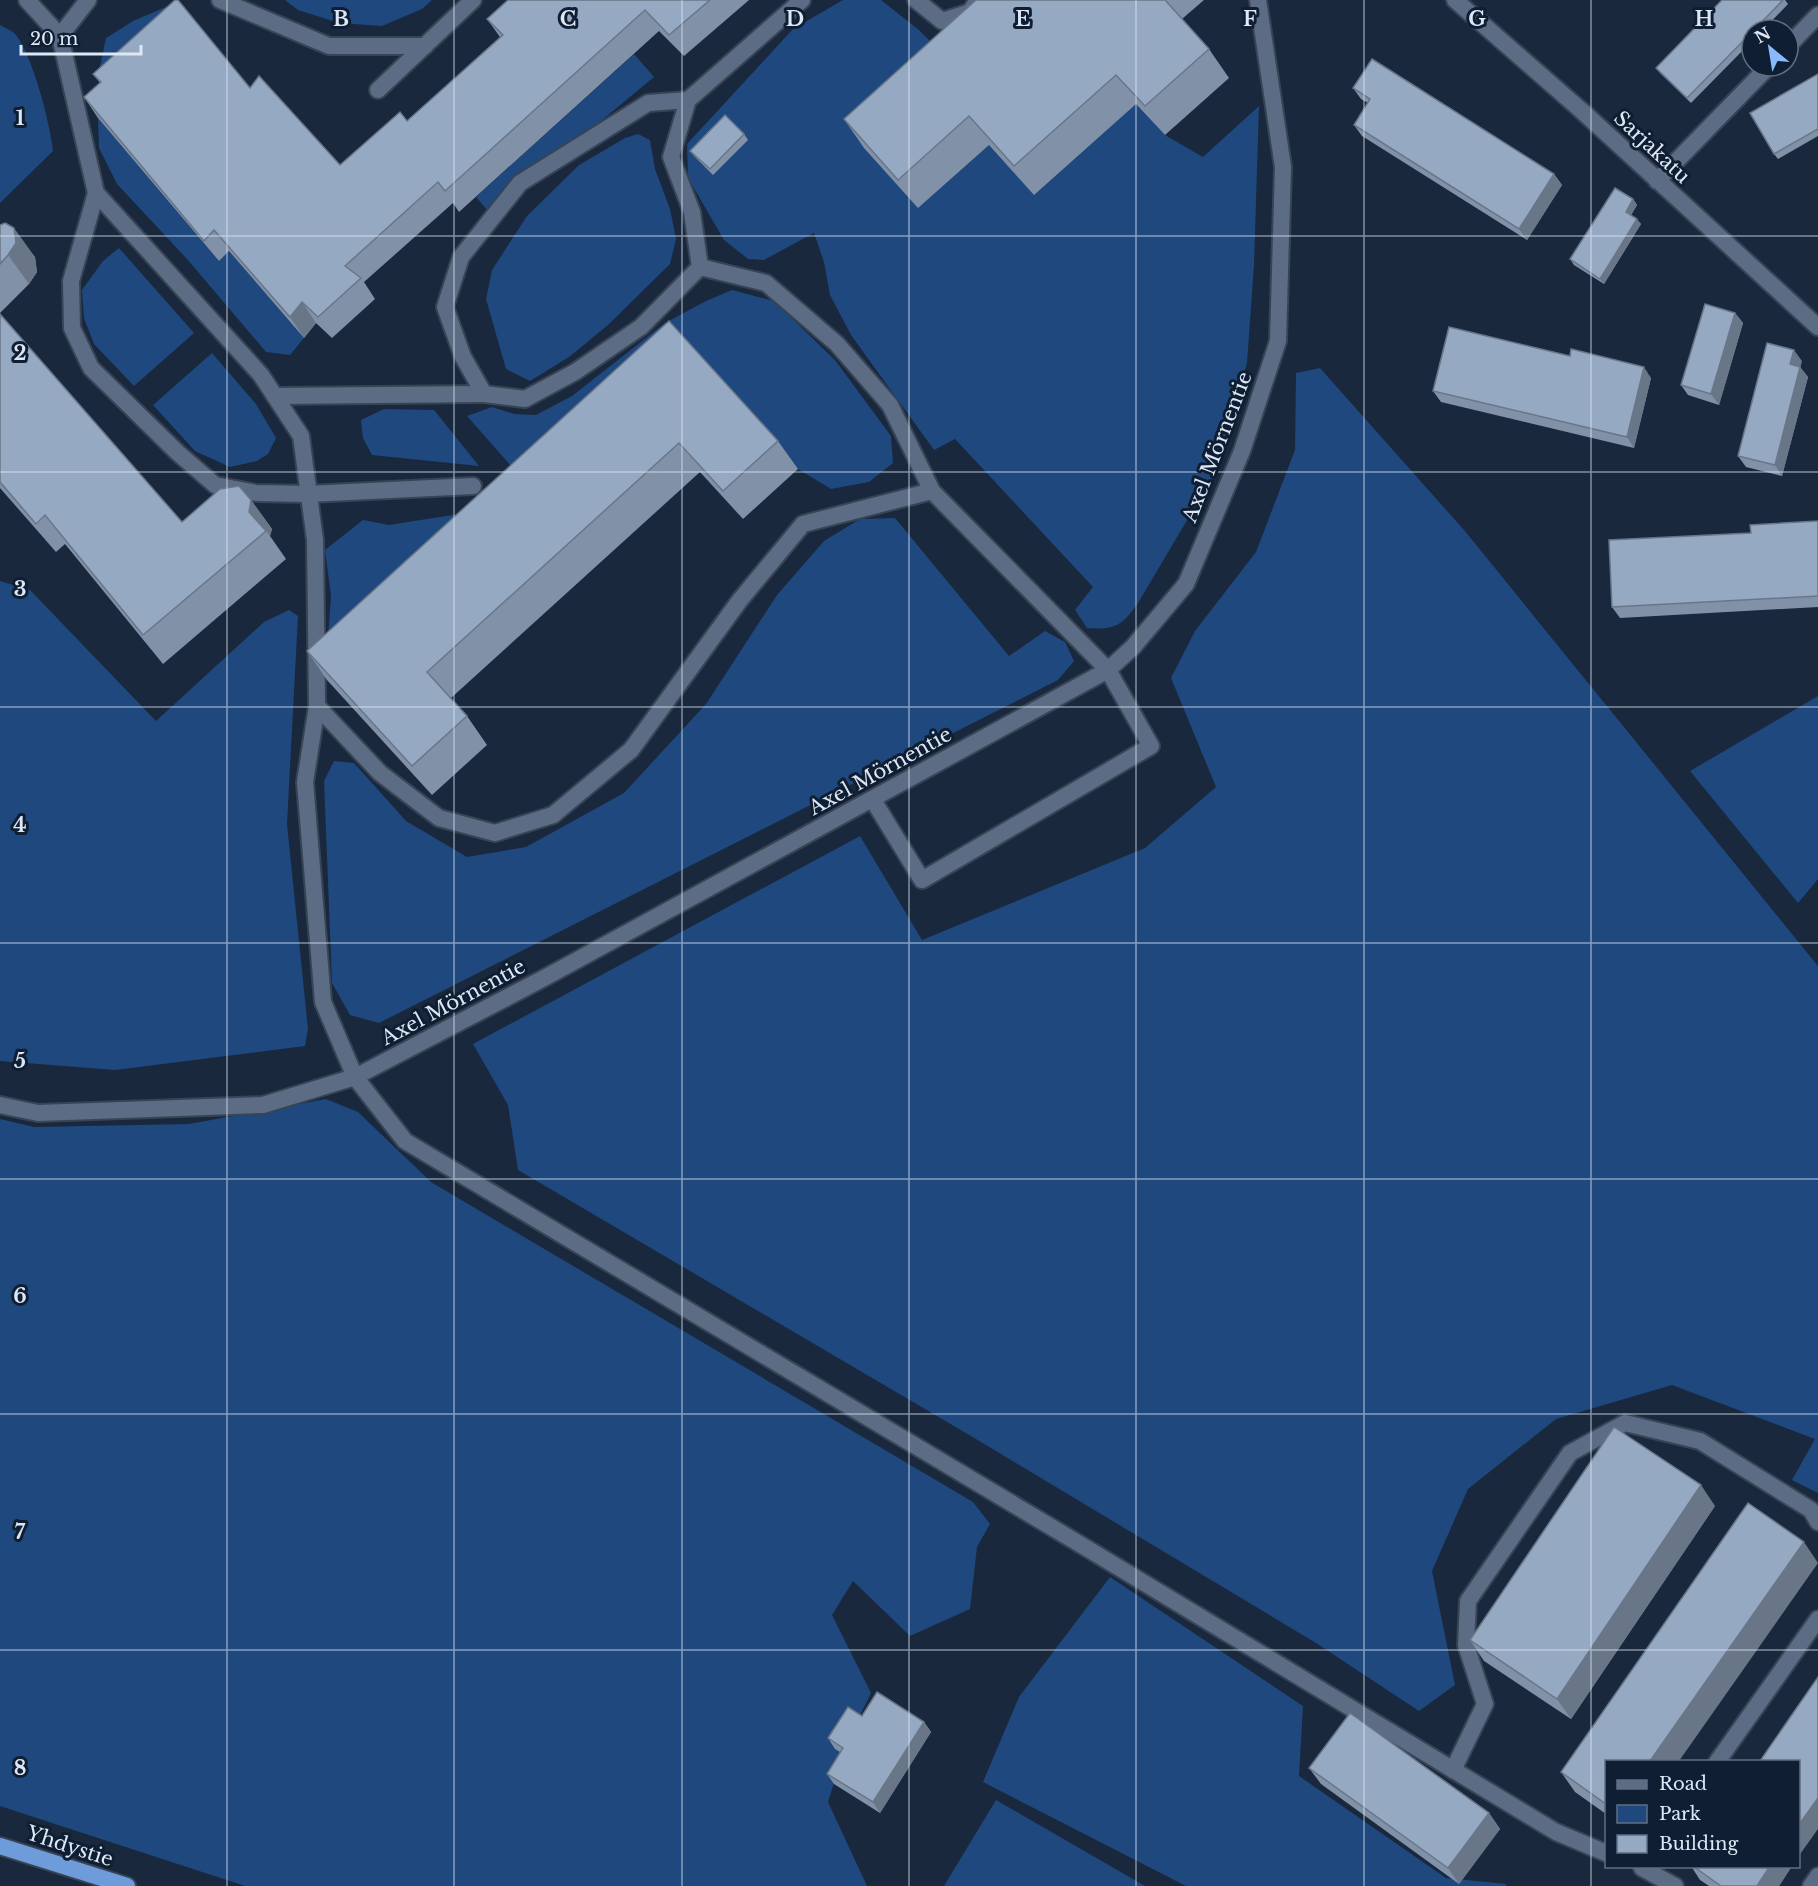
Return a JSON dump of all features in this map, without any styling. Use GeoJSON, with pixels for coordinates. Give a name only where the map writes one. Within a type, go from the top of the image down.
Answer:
{"type":"FeatureCollection","features":[{"type":"Feature","properties":{"kind":"highway","name":"Yhdystie"},"geometry":{"type":"LineString","coordinates":[[0,1846],[127,1886]]}},
{"type":"Feature","properties":{"kind":"street"},"geometry":{"type":"LineString","coordinates":[[27,0],[60,36],[96,193],[71,281],[72,328],[91,368],[178,453],[215,484],[256,493],[309,494],[473,486]]}},
{"type":"Feature","properties":{"kind":"street"},"geometry":{"type":"LineString","coordinates":[[60,36],[88,0]]}},
{"type":"Feature","properties":{"kind":"street"},"geometry":{"type":"LineString","coordinates":[[220,0],[329,46],[424,46]]}},
{"type":"Feature","properties":{"kind":"street"},"geometry":{"type":"LineString","coordinates":[[378,90],[473,0]]}},
{"type":"Feature","properties":{"kind":"street"},"geometry":{"type":"LineString","coordinates":[[700,267],[692,213],[671,157],[688,100],[802,0]]}},
{"type":"Feature","properties":{"kind":"street"},"geometry":{"type":"LineString","coordinates":[[916,0],[942,21],[970,12],[978,0]]}},
{"type":"Feature","properties":{"kind":"street","name":"Axel Mörnentie"},"geometry":{"type":"LineString","coordinates":[[0,1106],[38,1113],[263,1105],[355,1077],[546,977],[1108,670],[1133,647],[1186,584],[1242,451],[1278,341],[1282,167],[1258,0]]}},
{"type":"Feature","properties":{"kind":"street","name":"Sarjakatu"},"geometry":{"type":"LineString","coordinates":[[1455,0],[1582,111],[1818,327]]}},
{"type":"Feature","properties":{"kind":"street"},"geometry":{"type":"LineString","coordinates":[[1800,34],[1818,15]]}},
{"type":"Feature","properties":{"kind":"street"},"geometry":{"type":"LineString","coordinates":[[1657,181],[1757,78]]}},
{"type":"Feature","properties":{"kind":"street"},"geometry":{"type":"LineString","coordinates":[[484,394],[463,357],[445,307],[461,257],[520,183],[648,104],[688,100]]}},
{"type":"Feature","properties":{"kind":"street"},"geometry":{"type":"LineString","coordinates":[[96,193],[261,375],[301,436],[315,540],[317,706],[305,782],[323,1002],[355,1077],[405,1141],[1556,1832],[1605,1853]]}},
{"type":"Feature","properties":{"kind":"street"},"geometry":{"type":"LineString","coordinates":[[275,396],[484,394],[525,399],[575,372],[641,327],[700,267]]}},
{"type":"Feature","properties":{"kind":"street"},"geometry":{"type":"LineString","coordinates":[[700,267],[766,283],[837,344],[890,405],[932,491],[1108,670],[1151,746],[922,880],[873,800]]}},
{"type":"Feature","properties":{"kind":"street"},"geometry":{"type":"LineString","coordinates":[[317,706],[380,773],[439,818],[495,833],[553,815],[631,750],[740,600],[803,524],[932,491]]}},
{"type":"Feature","properties":{"kind":"street"},"geometry":{"type":"LineString","coordinates":[[1453,1770],[1485,1704],[1466,1645],[1468,1601],[1570,1453],[1624,1423],[1700,1441],[1810,1510],[1818,1522]]}},
{"type":"Feature","properties":{"kind":"street"},"geometry":{"type":"LineString","coordinates":[[1718,1760],[1818,1619]]}},
{"type":"Feature","properties":{"kind":"street"},"geometry":{"type":"LineString","coordinates":[[1643,1868],[1675,1886]]}},
{"type":"Feature","properties":{"kind":"street"},"geometry":{"type":"LineString","coordinates":[[1811,1886],[1818,1876]]}},
{"type":"Feature","properties":{"kind":"green space"},"geometry":{"type":"Polygon","coordinates":[[[285,0],[432,0],[422,9],[382,26],[339,23],[298,10],[285,0]]]}},
{"type":"Feature","properties":{"kind":"green space"},"geometry":{"type":"Polygon","coordinates":[[[843,0],[881,0],[919,30],[955,66],[989,145],[1136,104],[1165,135],[1203,157],[1259,106],[1254,265],[1247,363],[1215,473],[1138,603],[1117,625],[1087,628],[1075,610],[1093,587],[955,439],[934,450],[851,335],[830,295],[824,262],[814,233],[764,260],[748,259],[724,240],[688,178],[687,144],[793,29],[843,0]]]}},
{"type":"Feature","properties":{"kind":"green space"},"geometry":{"type":"Polygon","coordinates":[[[168,6],[99,71],[106,38],[133,21],[168,6]]]}},
{"type":"Feature","properties":{"kind":"green space"},"geometry":{"type":"Polygon","coordinates":[[[0,25],[16,35],[29,58],[44,108],[53,151],[0,203],[0,25]]]}},
{"type":"Feature","properties":{"kind":"green space"},"geometry":{"type":"Polygon","coordinates":[[[634,54],[654,77],[543,169],[493,217],[476,197],[634,54]]]}},
{"type":"Feature","properties":{"kind":"green space"},"geometry":{"type":"Polygon","coordinates":[[[98,118],[219,261],[229,251],[304,338],[290,355],[266,352],[187,259],[117,184],[99,148],[98,118]]]}},
{"type":"Feature","properties":{"kind":"green space"},"geometry":{"type":"Polygon","coordinates":[[[638,134],[650,140],[655,169],[670,209],[676,239],[670,264],[608,325],[569,357],[530,381],[506,369],[486,299],[492,270],[527,216],[579,165],[625,138],[638,134]]]}},
{"type":"Feature","properties":{"kind":"green space"},"geometry":{"type":"Polygon","coordinates":[[[119,248],[194,333],[134,386],[94,344],[84,318],[82,290],[103,261],[119,248]]]}},
{"type":"Feature","properties":{"kind":"green space"},"geometry":{"type":"Polygon","coordinates":[[[732,290],[774,301],[835,360],[891,436],[893,463],[869,482],[831,489],[798,469],[690,350],[533,491],[467,416],[492,407],[514,414],[536,415],[572,396],[665,323],[732,290]]]}},
{"type":"Feature","properties":{"kind":"green space"},"geometry":{"type":"Polygon","coordinates":[[[212,353],[256,404],[276,438],[268,454],[257,461],[230,467],[195,451],[153,405],[212,353]]]}},
{"type":"Feature","properties":{"kind":"green space"},"geometry":{"type":"Polygon","coordinates":[[[1320,368],[1464,530],[1818,966],[1818,1493],[1792,1480],[1815,1439],[1672,1385],[1556,1419],[1468,1489],[1432,1571],[1455,1685],[1419,1711],[1316,1643],[976,1439],[518,1170],[508,1105],[473,1044],[860,836],[922,940],[1145,848],[1216,787],[1171,678],[1195,631],[1256,552],[1295,450],[1296,373],[1320,368]]]}},
{"type":"Feature","properties":{"kind":"green space"},"geometry":{"type":"Polygon","coordinates":[[[384,409],[434,410],[479,466],[372,455],[363,438],[361,420],[384,409]]]}},
{"type":"Feature","properties":{"kind":"green space"},"geometry":{"type":"Polygon","coordinates":[[[465,513],[326,665],[331,596],[325,550],[363,520],[389,525],[465,513]]]}},
{"type":"Feature","properties":{"kind":"green space"},"geometry":{"type":"Polygon","coordinates":[[[895,518],[1009,656],[1045,631],[1065,642],[1074,661],[1058,680],[379,1023],[350,1015],[332,983],[324,781],[334,761],[354,763],[406,821],[467,857],[526,847],[624,793],[706,704],[777,595],[824,541],[860,519],[895,518]]]}},
{"type":"Feature","properties":{"kind":"green space"},"geometry":{"type":"Polygon","coordinates":[[[0,581],[30,590],[156,721],[264,622],[289,610],[298,616],[287,824],[308,1029],[305,1046],[115,1070],[0,1061],[0,581]]]}},
{"type":"Feature","properties":{"kind":"green space"},"geometry":{"type":"Polygon","coordinates":[[[1818,696],[1818,879],[1798,903],[1690,771],[1818,696]]]}},
{"type":"Feature","properties":{"kind":"green space"},"geometry":{"type":"Polygon","coordinates":[[[326,1099],[358,1112],[431,1182],[973,1502],[990,1524],[977,1547],[970,1609],[910,1636],[853,1581],[832,1615],[871,1693],[847,1742],[828,1802],[867,1886],[245,1886],[0,1806],[0,1119],[34,1127],[189,1124],[326,1099]]]}},
{"type":"Feature","properties":{"kind":"green space"},"geometry":{"type":"Polygon","coordinates":[[[1110,1577],[1303,1706],[1299,1776],[1446,1878],[1507,1884],[1505,1886],[1186,1886],[983,1782],[1019,1697],[1110,1577]]]}},
{"type":"Feature","properties":{"kind":"green space"},"geometry":{"type":"Polygon","coordinates":[[[996,1800],[1145,1886],[944,1886],[996,1800]]]}},
{"type":"Feature","properties":{"kind":"building"},"geometry":{"type":"Polygon","coordinates":[[[175,0],[178,0],[250,88],[259,76],[340,165],[400,112],[407,121],[503,35],[487,19],[508,0],[710,0],[669,35],[645,10],[445,191],[438,182],[345,266],[361,278],[318,317],[302,302],[290,317],[214,230],[204,241],[84,97],[101,82],[93,74],[175,0]]]}},
{"type":"Feature","properties":{"kind":"building"},"geometry":{"type":"Polygon","coordinates":[[[976,0],[1165,0],[1209,49],[1145,106],[1116,75],[1014,166],[969,116],[898,180],[844,119],[976,0]]]}},
{"type":"Feature","properties":{"kind":"building"},"geometry":{"type":"Polygon","coordinates":[[[1722,0],[1783,0],[1766,18],[1740,18],[1740,44],[1687,98],[1656,68],[1722,0]]]}},
{"type":"Feature","properties":{"kind":"building"},"geometry":{"type":"Polygon","coordinates":[[[1372,59],[1554,174],[1519,229],[1354,125],[1370,99],[1353,88],[1372,59]]]}},
{"type":"Feature","properties":{"kind":"building"},"geometry":{"type":"Polygon","coordinates":[[[1818,74],[1818,129],[1774,154],[1750,113],[1818,74]]]}},
{"type":"Feature","properties":{"kind":"building"},"geometry":{"type":"Polygon","coordinates":[[[725,115],[744,134],[710,169],[690,151],[725,115]]]}},
{"type":"Feature","properties":{"kind":"building"},"geometry":{"type":"Polygon","coordinates":[[[1615,188],[1633,199],[1626,212],[1637,219],[1600,279],[1570,259],[1615,188]]]}},
{"type":"Feature","properties":{"kind":"building"},"geometry":{"type":"Polygon","coordinates":[[[5,223],[14,228],[16,243],[0,264],[0,225],[5,223]]]}},
{"type":"Feature","properties":{"kind":"building"},"geometry":{"type":"Polygon","coordinates":[[[1705,304],[1735,313],[1711,394],[1681,385],[1705,304]]]}},
{"type":"Feature","properties":{"kind":"building"},"geometry":{"type":"Polygon","coordinates":[[[0,314],[182,522],[220,489],[239,486],[251,500],[249,512],[266,531],[143,635],[45,515],[36,524],[0,482],[0,314]]]}},
{"type":"Feature","properties":{"kind":"building"},"geometry":{"type":"Polygon","coordinates":[[[669,321],[778,441],[723,491],[679,443],[427,672],[467,716],[412,766],[307,651],[669,321]]]}},
{"type":"Feature","properties":{"kind":"building"},"geometry":{"type":"Polygon","coordinates":[[[1449,327],[1570,356],[1571,349],[1644,367],[1627,437],[1433,391],[1449,327]]]}},
{"type":"Feature","properties":{"kind":"building"},"geometry":{"type":"Polygon","coordinates":[[[1767,343],[1794,350],[1790,364],[1800,367],[1775,465],[1738,456],[1767,343]]]}},
{"type":"Feature","properties":{"kind":"building"},"geometry":{"type":"Polygon","coordinates":[[[1818,521],[1818,596],[1612,607],[1609,540],[1751,533],[1750,525],[1818,521]]]}},
{"type":"Feature","properties":{"kind":"building"},"geometry":{"type":"Polygon","coordinates":[[[1614,1427],[1701,1485],[1557,1699],[1470,1640],[1614,1427]]]}},
{"type":"Feature","properties":{"kind":"building"},"geometry":{"type":"Polygon","coordinates":[[[1748,1503],[1804,1542],[1651,1760],[1605,1760],[1605,1803],[1561,1772],[1748,1503]]]}},
{"type":"Feature","properties":{"kind":"building"},"geometry":{"type":"Polygon","coordinates":[[[1818,1677],[1818,1798],[1800,1823],[1800,1760],[1761,1760],[1818,1677]]]}},
{"type":"Feature","properties":{"kind":"building"},"geometry":{"type":"Polygon","coordinates":[[[877,1692],[924,1722],[873,1802],[827,1774],[843,1748],[828,1738],[848,1707],[862,1716],[877,1692]]]}},
{"type":"Feature","properties":{"kind":"building"},"geometry":{"type":"Polygon","coordinates":[[[1350,1713],[1489,1813],[1448,1868],[1309,1768],[1350,1713]]]}},
{"type":"Feature","properties":{"kind":"building"},"geometry":{"type":"Polygon","coordinates":[[[1696,1868],[1769,1868],[1757,1886],[1721,1886],[1696,1868]]]}}]}
